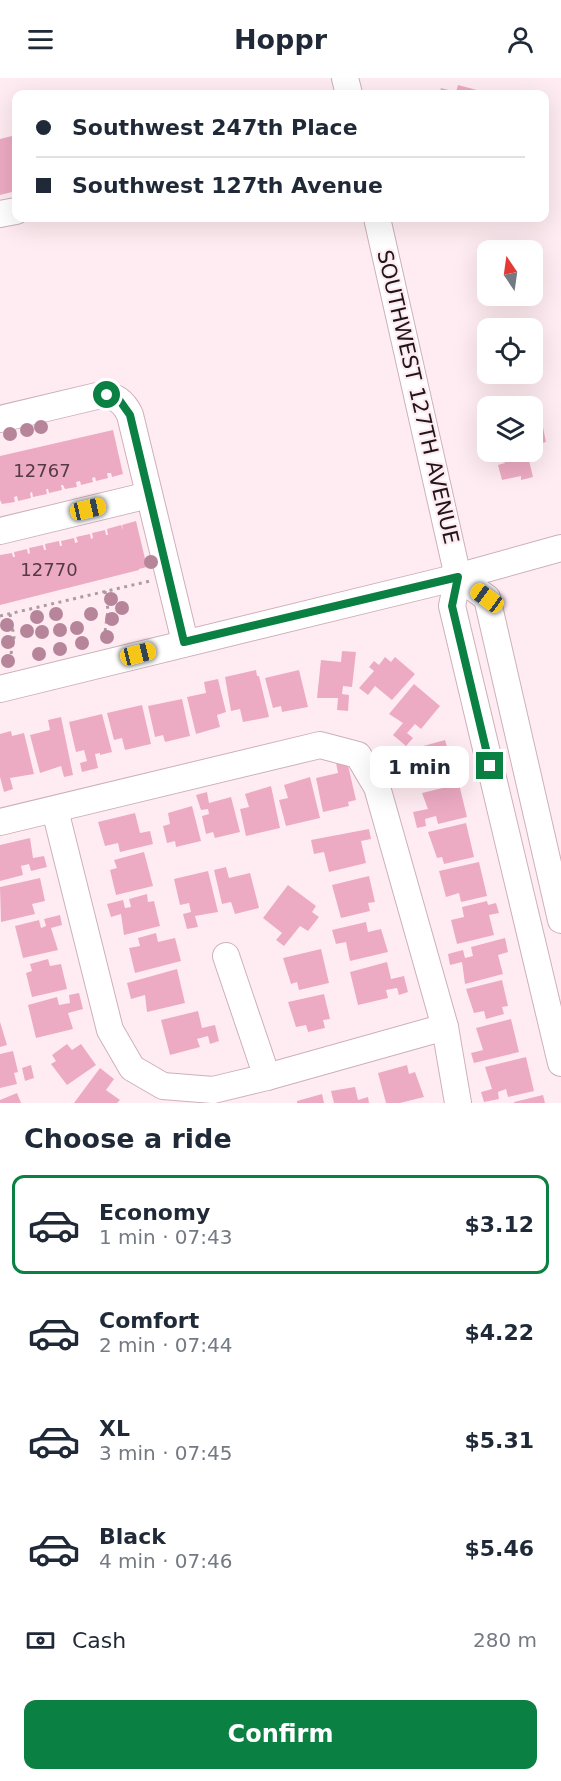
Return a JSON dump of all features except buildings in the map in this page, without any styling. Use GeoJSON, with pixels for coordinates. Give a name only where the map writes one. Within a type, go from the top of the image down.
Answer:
{"type":"FeatureCollection","features":[{"type":"Feature","properties":{"kind":"street","name":"SOUTHWEST 127TH AVENUE"},"geometry":{"type":"LineString","coordinates":[[378,222],[458,577],[452,606],[561,1063]]}},
{"type":"Feature","properties":{"kind":"street"},"geometry":{"type":"LineString","coordinates":[[0,419],[98,395],[115,397],[124,404],[130,415],[184,642]]}},
{"type":"Feature","properties":{"kind":"street"},"geometry":{"type":"LineString","coordinates":[[0,531],[149,495]]}},
{"type":"Feature","properties":{"kind":"street"},"geometry":{"type":"LineString","coordinates":[[0,689],[184,642],[458,577],[561,548]]}},
{"type":"Feature","properties":{"kind":"street"},"geometry":{"type":"LineString","coordinates":[[458,577],[487,598],[561,920]]}},
{"type":"Feature","properties":{"kind":"street"},"geometry":{"type":"LineString","coordinates":[[0,822],[320,745],[358,755],[377,787],[445,1027],[458,1103]]}},
{"type":"Feature","properties":{"kind":"street"},"geometry":{"type":"LineString","coordinates":[[55,810],[110,1030],[132,1068],[163,1086],[213,1090],[445,1027]]}},
{"type":"Feature","properties":{"kind":"street"},"geometry":{"type":"LineString","coordinates":[[226,956],[267,1077]]}},
{"type":"Feature","properties":{"kind":"path"},"geometry":{"type":"LineString","coordinates":[[0,616],[151,580]]}},
{"type":"Feature","properties":{"kind":"path"},"geometry":{"type":"LineString","coordinates":[[105,591],[108,610],[105,632]]}},
{"type":"Feature","properties":{"kind":"path"},"geometry":{"type":"LineString","coordinates":[[10,614],[14,638],[11,654]]}},
{"type":"Feature","properties":{"kind":"route"},"geometry":{"type":"LineString","coordinates":[[107,395],[115,397],[124,404],[130,415],[184,642],[458,577],[452,606],[490,766]]}}]}
